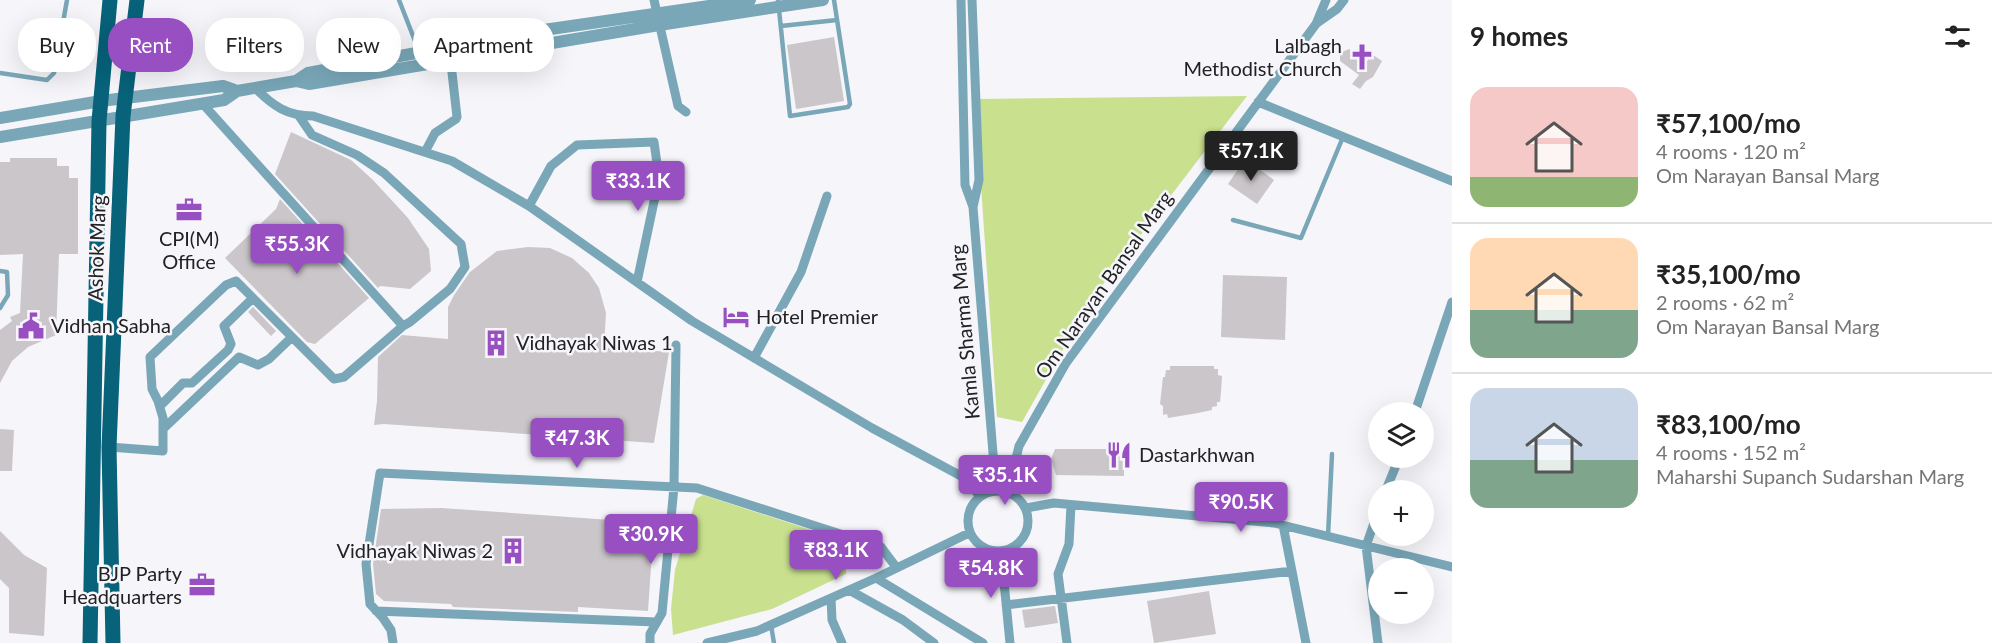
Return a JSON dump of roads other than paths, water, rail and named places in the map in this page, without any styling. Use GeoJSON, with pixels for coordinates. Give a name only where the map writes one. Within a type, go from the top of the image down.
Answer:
{"type":"FeatureCollection","features":[{"type":"Feature","properties":{"kind":"main road","name":"Ashok Marg"},"geometry":{"type":"LineString","coordinates":[[110,0],[99,121],[102,447],[113,643]]}},
{"type":"Feature","properties":{"kind":"main road","name":"Ashok Marg"},"geometry":{"type":"LineString","coordinates":[[90,643],[123,116],[137,0]]}},
{"type":"Feature","properties":{"kind":"street"},"geometry":{"type":"LineString","coordinates":[[654,0],[678,106],[686,112]]}},
{"type":"Feature","properties":{"kind":"street"},"geometry":{"type":"LineString","coordinates":[[554,42],[750,0]]}},
{"type":"Feature","properties":{"kind":"street"},"geometry":{"type":"LineString","coordinates":[[554,28],[658,20],[778,3],[823,0]]}},
{"type":"Feature","properties":{"kind":"street","name":"Kamla Sharma Marg"},"geometry":{"type":"LineString","coordinates":[[961,0],[965,185],[973,207]]}},
{"type":"Feature","properties":{"kind":"street","name":"Kamla Sharma Marg"},"geometry":{"type":"LineString","coordinates":[[972,0],[978,180],[973,207],[996,490]]}},
{"type":"Feature","properties":{"kind":"street"},"geometry":{"type":"LineString","coordinates":[[1316,24],[1326,0]]}},
{"type":"Feature","properties":{"kind":"street"},"geometry":{"type":"LineString","coordinates":[[1316,24],[1337,9],[1344,0]]}},
{"type":"Feature","properties":{"kind":"street","name":"Om Narayan Bansal Marg"},"geometry":{"type":"LineString","coordinates":[[1008,492],[1019,446],[1066,363],[1316,24]]}},
{"type":"Feature","properties":{"kind":"street"},"geometry":{"type":"LineString","coordinates":[[562,27],[563,41]]}},
{"type":"Feature","properties":{"kind":"street"},"geometry":{"type":"LineString","coordinates":[[296,81],[308,73],[413,52]]}},
{"type":"Feature","properties":{"kind":"street"},"geometry":{"type":"LineString","coordinates":[[0,137],[224,100],[237,92],[255,88],[296,81],[309,84],[413,66]]}},
{"type":"Feature","properties":{"kind":"street"},"geometry":{"type":"LineString","coordinates":[[425,152],[435,134],[457,117],[452,72]]}},
{"type":"Feature","properties":{"kind":"street"},"geometry":{"type":"LineString","coordinates":[[0,118],[100,101],[223,86],[237,92]]}},
{"type":"Feature","properties":{"kind":"street"},"geometry":{"type":"LineString","coordinates":[[255,88],[272,105],[298,116],[313,116],[452,161],[529,206],[692,321],[872,428],[961,477],[980,496]]}},
{"type":"Feature","properties":{"kind":"street"},"geometry":{"type":"LineString","coordinates":[[963,97],[975,97]]}},
{"type":"Feature","properties":{"kind":"street"},"geometry":{"type":"LineString","coordinates":[[1258,102],[1452,181]]}},
{"type":"Feature","properties":{"kind":"street"},"geometry":{"type":"LineString","coordinates":[[202,103],[403,326]]}},
{"type":"Feature","properties":{"kind":"street"},"geometry":{"type":"LineString","coordinates":[[102,447],[163,451],[164,418],[152,389],[150,357],[226,285],[236,281],[334,379],[344,377],[450,289],[465,267],[461,244],[384,173],[357,155],[312,135],[298,116]]}},
{"type":"Feature","properties":{"kind":"street"},"geometry":{"type":"LineString","coordinates":[[529,206],[551,166],[577,145],[654,142],[659,178],[637,282]]}},
{"type":"Feature","properties":{"kind":"street"},"geometry":{"type":"LineString","coordinates":[[754,357],[801,272],[827,196]]}},
{"type":"Feature","properties":{"kind":"street"},"geometry":{"type":"LineString","coordinates":[[160,406],[183,383],[192,383],[228,350],[231,344],[224,326],[253,298]]}},
{"type":"Feature","properties":{"kind":"street"},"geometry":{"type":"LineString","coordinates":[[1418,402],[1452,302]]}},
{"type":"Feature","properties":{"kind":"street"},"geometry":{"type":"LineString","coordinates":[[163,429],[239,357],[258,365],[269,359],[292,337]]}},
{"type":"Feature","properties":{"kind":"street"},"geometry":{"type":"LineString","coordinates":[[650,643],[650,634],[662,613],[674,487],[676,345]]}},
{"type":"Feature","properties":{"kind":"street"},"geometry":{"type":"LineString","coordinates":[[393,643],[391,630],[370,604],[366,564],[380,473],[697,488],[881,546],[896,567]]}},
{"type":"Feature","properties":{"kind":"street"},"geometry":{"type":"LineString","coordinates":[[996,490],[1008,492],[1020,499],[1026,508],[1028,519],[1026,532],[1019,543],[1001,552],[986,549],[976,543],[969,533],[967,522],[972,503],[980,496],[996,490]]}},
{"type":"Feature","properties":{"kind":"street"},"geometry":{"type":"LineString","coordinates":[[1026,508],[1054,503],[1071,504],[1283,525],[1452,567]]}},
{"type":"Feature","properties":{"kind":"street"},"geometry":{"type":"LineString","coordinates":[[1067,643],[1058,574],[1069,544],[1071,504]]}},
{"type":"Feature","properties":{"kind":"street"},"geometry":{"type":"LineString","coordinates":[[1283,525],[1306,643]]}},
{"type":"Feature","properties":{"kind":"street"},"geometry":{"type":"LineString","coordinates":[[707,643],[757,632],[969,533]]}},
{"type":"Feature","properties":{"kind":"street"},"geometry":{"type":"LineString","coordinates":[[1368,540],[1366,546],[1378,643]]}},
{"type":"Feature","properties":{"kind":"street"},"geometry":{"type":"LineString","coordinates":[[1001,552],[1010,643]]}},
{"type":"Feature","properties":{"kind":"street"},"geometry":{"type":"LineString","coordinates":[[1006,605],[1292,571]]}},
{"type":"Feature","properties":{"kind":"street"},"geometry":{"type":"LineString","coordinates":[[876,578],[983,643]]}},
{"type":"Feature","properties":{"kind":"street"},"geometry":{"type":"LineString","coordinates":[[849,590],[903,620],[934,643]]}},
{"type":"Feature","properties":{"kind":"street"},"geometry":{"type":"LineString","coordinates":[[831,598],[832,620],[842,643]]}},
{"type":"Feature","properties":{"kind":"street"},"geometry":{"type":"LineString","coordinates":[[376,610],[657,622]]}},
{"type":"Feature","properties":{"kind":"lane"},"geometry":{"type":"LineString","coordinates":[[0,73],[47,80],[54,73],[66,0]]}},
{"type":"Feature","properties":{"kind":"lane"},"geometry":{"type":"LineString","coordinates":[[399,0],[413,36]]}},
{"type":"Feature","properties":{"kind":"lane"},"geometry":{"type":"LineString","coordinates":[[778,3],[790,116],[848,107],[850,104],[834,0]]}},
{"type":"Feature","properties":{"kind":"lane"},"geometry":{"type":"LineString","coordinates":[[781,26],[837,20]]}},
{"type":"Feature","properties":{"kind":"lane"},"geometry":{"type":"LineString","coordinates":[[1233,220],[1301,238],[1343,137]]}},
{"type":"Feature","properties":{"kind":"lane"},"geometry":{"type":"LineString","coordinates":[[0,271],[7,272],[8,295],[0,308]]}},
{"type":"Feature","properties":{"kind":"lane"},"geometry":{"type":"LineString","coordinates":[[1328,536],[1332,454]]}},
{"type":"Feature","properties":{"kind":"lane"},"geometry":{"type":"LineString","coordinates":[[771,625],[774,643]]}},
{"type":"Feature","properties":{"kind":"place","name":"Lalbagh Methodist Church"},"geometry":{"type":"Point","coordinates":[1362,57]}},
{"type":"Feature","properties":{"kind":"place","name":"CPI(M) Office"},"geometry":{"type":"Point","coordinates":[189,210]}},
{"type":"Feature","properties":{"kind":"place","name":"Hotel Premier"},"geometry":{"type":"Point","coordinates":[736,317]}},
{"type":"Feature","properties":{"kind":"place","name":"Vidhan Sabha"},"geometry":{"type":"Point","coordinates":[31,326]}},
{"type":"Feature","properties":{"kind":"place","name":"Vidhayak Niwas 1"},"geometry":{"type":"Point","coordinates":[496,343]}},
{"type":"Feature","properties":{"kind":"place","name":"Dastarkhwan"},"geometry":{"type":"Point","coordinates":[1119,455]}},
{"type":"Feature","properties":{"kind":"place","name":"Vidhayak Niwas 2"},"geometry":{"type":"Point","coordinates":[513,551]}},
{"type":"Feature","properties":{"kind":"place","name":"BJP Party Headquarters"},"geometry":{"type":"Point","coordinates":[202,585]}}]}
